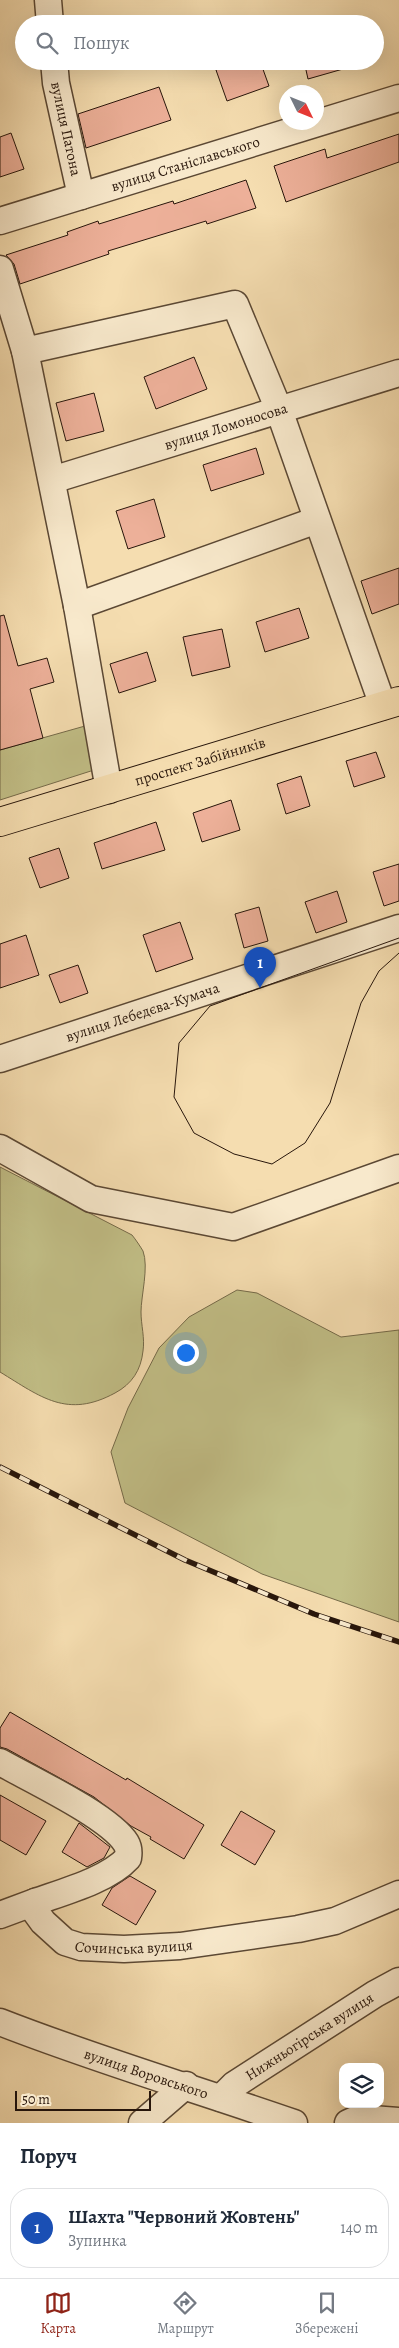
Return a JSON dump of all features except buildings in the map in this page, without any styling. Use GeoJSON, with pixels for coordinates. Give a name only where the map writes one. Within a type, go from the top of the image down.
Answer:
{"type":"FeatureCollection","features":[{"type":"Feature","properties":{"kind":"main road","name":"проспект Забійників"},"geometry":{"type":"LineString","coordinates":[[0,822],[391,703]]}},
{"type":"Feature","properties":{"kind":"street"},"geometry":{"type":"LineString","coordinates":[[48,0],[49,15]]}},
{"type":"Feature","properties":{"kind":"street","name":"вулиця Патона"},"geometry":{"type":"LineString","coordinates":[[55,70],[81,196]]}},
{"type":"Feature","properties":{"kind":"street","name":"вулиця Станіславського"},"geometry":{"type":"LineString","coordinates":[[0,221],[399,98]]}},
{"type":"Feature","properties":{"kind":"street"},"geometry":{"type":"LineString","coordinates":[[0,269],[25,351],[52,480],[77,606],[109,790]]}},
{"type":"Feature","properties":{"kind":"street"},"geometry":{"type":"LineString","coordinates":[[25,351],[235,304],[280,410],[317,520],[391,703]]}},
{"type":"Feature","properties":{"kind":"street","name":"вулиця Ломоносова"},"geometry":{"type":"LineString","coordinates":[[52,480],[399,372]]}},
{"type":"Feature","properties":{"kind":"street"},"geometry":{"type":"LineString","coordinates":[[77,606],[317,520]]}},
{"type":"Feature","properties":{"kind":"street","name":"вулиця Лебедєва-Кумача"},"geometry":{"type":"LineString","coordinates":[[0,1059],[399,928]]}},
{"type":"Feature","properties":{"kind":"street"},"geometry":{"type":"LineString","coordinates":[[0,1148],[91,1199],[233,1226],[399,1168]]}},
{"type":"Feature","properties":{"kind":"street"},"geometry":{"type":"LineString","coordinates":[[0,1762],[110,1826],[127,1844],[129,1851],[128,1858],[121,1865],[104,1875],[0,1916]]}},
{"type":"Feature","properties":{"kind":"street","name":"Сочинська вулиця"},"geometry":{"type":"LineString","coordinates":[[34,1902],[35,1911],[43,1922],[65,1942],[81,1947],[124,1949],[180,1946],[316,1925],[335,1921],[399,1894]]}},
{"type":"Feature","properties":{"kind":"street","name":"Нижньогірська вулиця"},"geometry":{"type":"LineString","coordinates":[[221,2098],[234,2085],[375,1994],[399,1981]]}},
{"type":"Feature","properties":{"kind":"street","name":"вулиця Воровського"},"geometry":{"type":"LineString","coordinates":[[0,2022],[62,2046],[186,2085],[294,2123]]}},
{"type":"Feature","properties":{"kind":"street"},"geometry":{"type":"LineString","coordinates":[[142,2123],[186,2085]]}},
{"type":"Feature","properties":{"kind":"street"},"geometry":{"type":"LineString","coordinates":[[348,2123],[359,2118],[399,2121]]}},
{"type":"Feature","properties":{"kind":"shaded area"},"geometry":{"type":"Polygon","coordinates":[[[85,726],[94,770],[0,800],[0,750],[85,726]]]}},
{"type":"Feature","properties":{"kind":"shaded area"},"geometry":{"type":"Polygon","coordinates":[[[0,1167],[132,1235],[143,1251],[145,1273],[141,1312],[144,1341],[142,1358],[138,1370],[131,1381],[115,1393],[98,1401],[83,1404],[55,1402],[0,1372],[0,1167]]]}},
{"type":"Feature","properties":{"kind":"shaded area"},"geometry":{"type":"Polygon","coordinates":[[[237,1290],[257,1293],[341,1337],[399,1330],[399,1622],[262,1574],[125,1503],[111,1452],[128,1408],[159,1348],[189,1317],[237,1290]]]}},
{"type":"Feature","properties":{"kind":"tram line"},"geometry":{"type":"LineString","coordinates":[[399,938],[210,1006],[179,1043],[174,1097],[194,1133],[234,1154],[272,1164],[305,1143],[330,1103],[361,1003],[379,971],[399,953]]}},
{"type":"Feature","properties":{"kind":"railway"},"geometry":{"type":"LineString","coordinates":[[0,1467],[185,1560],[314,1614],[399,1642]]}},
{"type":"Feature","properties":{"kind":"place","name":"Шахта \"Червоний Жовтень\""},"geometry":{"type":"Point","coordinates":[260,988]}}]}
